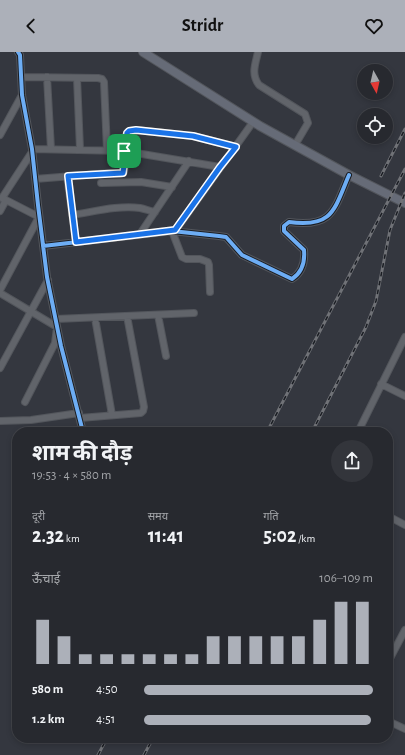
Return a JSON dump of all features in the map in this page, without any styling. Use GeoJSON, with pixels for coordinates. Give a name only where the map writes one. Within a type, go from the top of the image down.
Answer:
{"type":"FeatureCollection","features":[{"type":"Feature","properties":{"kind":"main road"},"geometry":{"type":"LineString","coordinates":[[143,52],[253,122],[349,175],[405,203]]}},
{"type":"Feature","properties":{"kind":"street"},"geometry":{"type":"LineString","coordinates":[[18,52],[20,55],[22,95],[32,150],[48,280],[61,346],[82,427]]}},
{"type":"Feature","properties":{"kind":"street"},"geometry":{"type":"LineString","coordinates":[[258,52],[253,70],[255,79],[259,85],[305,114],[308,119],[308,123],[295,146]]}},
{"type":"Feature","properties":{"kind":"street"},"geometry":{"type":"LineString","coordinates":[[21,77],[102,79],[104,82],[107,150]]}},
{"type":"Feature","properties":{"kind":"street"},"geometry":{"type":"LineString","coordinates":[[47,77],[51,149]]}},
{"type":"Feature","properties":{"kind":"street"},"geometry":{"type":"LineString","coordinates":[[77,78],[80,149]]}},
{"type":"Feature","properties":{"kind":"street"},"geometry":{"type":"LineString","coordinates":[[0,135],[22,95]]}},
{"type":"Feature","properties":{"kind":"street"},"geometry":{"type":"LineString","coordinates":[[173,230],[236,147],[253,122]]}},
{"type":"Feature","properties":{"kind":"street"},"geometry":{"type":"LineString","coordinates":[[35,179],[123,173],[127,133],[129,131],[136,130],[193,136],[236,147]]}},
{"type":"Feature","properties":{"kind":"street"},"geometry":{"type":"LineString","coordinates":[[32,150],[80,149],[125,151],[220,167]]}},
{"type":"Feature","properties":{"kind":"street"},"geometry":{"type":"LineString","coordinates":[[0,211],[3,198],[32,150]]}},
{"type":"Feature","properties":{"kind":"street"},"geometry":{"type":"LineString","coordinates":[[140,234],[189,161]]}},
{"type":"Feature","properties":{"kind":"street"},"geometry":{"type":"LineString","coordinates":[[43,246],[173,230],[226,237],[242,255],[292,278],[297,276],[305,261],[304,250],[284,231],[284,226],[289,222],[302,224],[316,222],[327,218],[336,205],[349,175]]}},
{"type":"Feature","properties":{"kind":"street"},"geometry":{"type":"LineString","coordinates":[[68,176],[76,242]]}},
{"type":"Feature","properties":{"kind":"street"},"geometry":{"type":"LineString","coordinates":[[101,183],[141,182],[172,187]]}},
{"type":"Feature","properties":{"kind":"street"},"geometry":{"type":"LineString","coordinates":[[3,198],[40,217]]}},
{"type":"Feature","properties":{"kind":"street"},"geometry":{"type":"LineString","coordinates":[[72,215],[110,209],[128,208],[140,208],[155,212]]}},
{"type":"Feature","properties":{"kind":"street"},"geometry":{"type":"LineString","coordinates":[[0,290],[40,217]]}},
{"type":"Feature","properties":{"kind":"street"},"geometry":{"type":"LineString","coordinates":[[173,230],[182,257],[186,259],[200,259],[208,262],[210,292]]}},
{"type":"Feature","properties":{"kind":"street"},"geometry":{"type":"LineString","coordinates":[[0,368],[48,280]]}},
{"type":"Feature","properties":{"kind":"street"},"geometry":{"type":"LineString","coordinates":[[0,293],[57,327]]}},
{"type":"Feature","properties":{"kind":"street"},"geometry":{"type":"LineString","coordinates":[[56,319],[194,313]]}},
{"type":"Feature","properties":{"kind":"street"},"geometry":{"type":"LineString","coordinates":[[158,315],[166,356]]}},
{"type":"Feature","properties":{"kind":"street"},"geometry":{"type":"LineString","coordinates":[[0,421],[112,415],[140,413],[143,411],[144,407],[127,316]]}},
{"type":"Feature","properties":{"kind":"street"},"geometry":{"type":"LineString","coordinates":[[95,318],[112,415]]}},
{"type":"Feature","properties":{"kind":"street"},"geometry":{"type":"LineString","coordinates":[[25,402],[55,343],[57,327]]}},
{"type":"Feature","properties":{"kind":"street"},"geometry":{"type":"LineString","coordinates":[[360,427],[405,337]]}},
{"type":"Feature","properties":{"kind":"street"},"geometry":{"type":"LineString","coordinates":[[381,384],[405,396]]}},
{"type":"Feature","properties":{"kind":"street"},"geometry":{"type":"LineString","coordinates":[[393,519],[405,525]]}},
{"type":"Feature","properties":{"kind":"street"},"geometry":{"type":"LineString","coordinates":[[393,653],[405,630]]}},
{"type":"Feature","properties":{"kind":"street"},"geometry":{"type":"LineString","coordinates":[[393,724],[405,730]]}},
{"type":"Feature","properties":{"kind":"railway"},"geometry":{"type":"LineString","coordinates":[[381,176],[405,129]]}},
{"type":"Feature","properties":{"kind":"railway"},"geometry":{"type":"LineString","coordinates":[[270,427],[405,169]]}},
{"type":"Feature","properties":{"kind":"railway"},"geometry":{"type":"LineString","coordinates":[[315,427],[366,327],[376,301],[390,230],[405,193]]}},
{"type":"Feature","properties":{"kind":"railway"},"geometry":{"type":"LineString","coordinates":[[98,755],[104,743]]}},
{"type":"Feature","properties":{"kind":"railway"},"geometry":{"type":"LineString","coordinates":[[144,755],[150,743]]}},
{"type":"Feature","properties":{"kind":"cycle path"},"geometry":{"type":"LineString","coordinates":[[18,52],[20,55],[22,95],[32,149],[47,277],[61,346],[82,427]]}},
{"type":"Feature","properties":{"kind":"cycle path"},"geometry":{"type":"LineString","coordinates":[[43,246],[172,231],[219,236],[226,237],[242,255],[292,279],[301,270],[304,250],[284,231],[284,226],[289,222],[315,222],[330,214],[335,207],[349,175]]}},
{"type":"Feature","properties":{"kind":"route"},"geometry":{"type":"LineString","coordinates":[[136,130],[193,136],[236,147],[175,230],[76,242],[68,176],[110,173],[121,174],[124,172],[126,151],[124,151],[127,133],[129,131],[136,130]]}}]}
